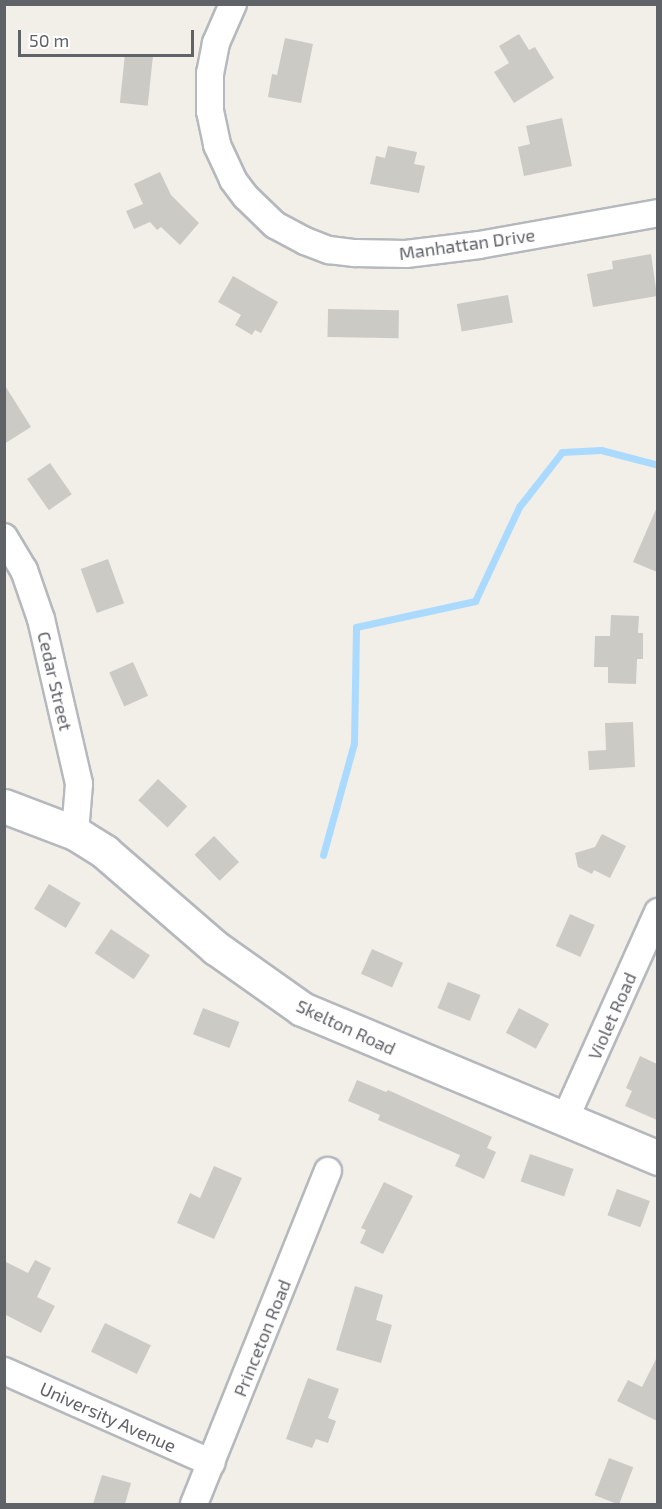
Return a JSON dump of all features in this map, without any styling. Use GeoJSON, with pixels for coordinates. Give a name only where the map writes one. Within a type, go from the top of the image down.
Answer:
{"type":"FeatureCollection","features":[{"type":"Feature","properties":{"kind":"street","name":"Manhattan Drive"},"geometry":{"type":"LineString","coordinates":[[233,4],[216,43],[210,73],[210,111],[218,145],[234,180],[246,197],[275,225],[305,241],[329,250],[355,253],[417,254],[657,213]]}},
{"type":"Feature","properties":{"kind":"street","name":"Cedar Street"},"geometry":{"type":"LineString","coordinates":[[4,537],[24,570],[41,619],[79,784],[75,833]]}},
{"type":"Feature","properties":{"kind":"street","name":"Skelton Road"},"geometry":{"type":"LineString","coordinates":[[4,806],[75,833],[105,852],[216,948],[302,1009],[657,1158]]}},
{"type":"Feature","properties":{"kind":"street","name":"Violet Road"},"geometry":{"type":"LineString","coordinates":[[565,1119],[657,912]]}},
{"type":"Feature","properties":{"kind":"street","name":"Princeton Road"},"geometry":{"type":"LineString","coordinates":[[194,1504],[328,1171]]}},
{"type":"Feature","properties":{"kind":"street","name":"University Avenue"},"geometry":{"type":"LineString","coordinates":[[4,1371],[212,1463]]}},
{"type":"Feature","properties":{"kind":"building"},"geometry":{"type":"Polygon","coordinates":[[[519,34],[529,50],[535,47],[554,78],[514,103],[494,72],[509,63],[499,46],[519,34]]]}},
{"type":"Feature","properties":{"kind":"building"},"geometry":{"type":"Polygon","coordinates":[[[285,38],[313,44],[301,103],[268,97],[272,74],[277,75],[285,38]]]}},
{"type":"Feature","properties":{"kind":"building"},"geometry":{"type":"Polygon","coordinates":[[[125,54],[153,57],[148,106],[120,103],[125,54]]]}},
{"type":"Feature","properties":{"kind":"building"},"geometry":{"type":"Polygon","coordinates":[[[562,118],[572,166],[524,176],[518,147],[530,144],[526,126],[562,118]]]}},
{"type":"Feature","properties":{"kind":"building"},"geometry":{"type":"Polygon","coordinates":[[[388,146],[417,152],[414,164],[425,166],[419,193],[370,184],[376,156],[385,158],[388,146]]]}},
{"type":"Feature","properties":{"kind":"building"},"geometry":{"type":"Polygon","coordinates":[[[160,172],[171,195],[199,223],[180,245],[161,227],[157,230],[150,222],[134,229],[126,211],[143,204],[134,184],[160,172]]]}},
{"type":"Feature","properties":{"kind":"building"},"geometry":{"type":"Polygon","coordinates":[[[651,254],[657,296],[593,307],[587,274],[613,269],[612,261],[651,254]]]}},
{"type":"Feature","properties":{"kind":"building"},"geometry":{"type":"Polygon","coordinates":[[[233,276],[278,302],[261,333],[255,330],[252,335],[235,325],[241,315],[218,302],[233,276]]]}},
{"type":"Feature","properties":{"kind":"building"},"geometry":{"type":"Polygon","coordinates":[[[508,295],[513,323],[462,332],[457,304],[508,295]]]}},
{"type":"Feature","properties":{"kind":"building"},"geometry":{"type":"Polygon","coordinates":[[[328,309],[399,310],[399,338],[328,337],[328,309]]]}},
{"type":"Feature","properties":{"kind":"building"},"geometry":{"type":"Polygon","coordinates":[[[4,384],[31,427],[4,444],[4,384]]]}},
{"type":"Feature","properties":{"kind":"building"},"geometry":{"type":"Polygon","coordinates":[[[50,463],[72,494],[49,510],[27,479],[50,463]]]}},
{"type":"Feature","properties":{"kind":"building"},"geometry":{"type":"Polygon","coordinates":[[[657,507],[657,572],[633,562],[657,507]]]}},
{"type":"Feature","properties":{"kind":"building"},"geometry":{"type":"Polygon","coordinates":[[[108,559],[124,603],[97,613],[81,569],[108,559]]]}},
{"type":"Feature","properties":{"kind":"building"},"geometry":{"type":"Polygon","coordinates":[[[611,615],[639,616],[638,633],[643,633],[643,659],[637,659],[636,684],[608,683],[608,667],[594,667],[595,636],[610,636],[611,615]]]}},
{"type":"Feature","properties":{"kind":"building"},"geometry":{"type":"Polygon","coordinates":[[[133,662],[148,696],[124,706],[109,673],[133,662]]]}},
{"type":"Feature","properties":{"kind":"building"},"geometry":{"type":"Polygon","coordinates":[[[633,722],[635,767],[589,770],[588,751],[606,750],[605,723],[633,722]]]}},
{"type":"Feature","properties":{"kind":"building"},"geometry":{"type":"Polygon","coordinates":[[[158,779],[187,806],[167,827],[138,800],[158,779]]]}},
{"type":"Feature","properties":{"kind":"building"},"geometry":{"type":"Polygon","coordinates":[[[602,834],[626,846],[610,878],[594,870],[592,874],[578,867],[575,853],[595,847],[602,834]]]}},
{"type":"Feature","properties":{"kind":"building"},"geometry":{"type":"Polygon","coordinates":[[[214,836],[239,862],[220,881],[195,855],[214,836]]]}},
{"type":"Feature","properties":{"kind":"building"},"geometry":{"type":"Polygon","coordinates":[[[49,884],[81,903],[66,928],[34,909],[49,884]]]}},
{"type":"Feature","properties":{"kind":"building"},"geometry":{"type":"Polygon","coordinates":[[[570,914],[595,925],[580,957],[556,946],[570,914]]]}},
{"type":"Feature","properties":{"kind":"building"},"geometry":{"type":"Polygon","coordinates":[[[111,929],[150,955],[134,979],[95,953],[111,929]]]}},
{"type":"Feature","properties":{"kind":"building"},"geometry":{"type":"Polygon","coordinates":[[[372,949],[403,963],[392,987],[361,974],[372,949]]]}},
{"type":"Feature","properties":{"kind":"building"},"geometry":{"type":"Polygon","coordinates":[[[448,982],[480,995],[470,1021],[438,1008],[448,982]]]}},
{"type":"Feature","properties":{"kind":"building"},"geometry":{"type":"Polygon","coordinates":[[[203,1008],[239,1022],[229,1048],[193,1034],[203,1008]]]}},
{"type":"Feature","properties":{"kind":"building"},"geometry":{"type":"Polygon","coordinates":[[[519,1008],[549,1024],[536,1049],[506,1033],[519,1008]]]}},
{"type":"Feature","properties":{"kind":"building"},"geometry":{"type":"Polygon","coordinates":[[[640,1056],[657,1064],[657,1120],[625,1106],[632,1091],[626,1088],[640,1056]]]}},
{"type":"Feature","properties":{"kind":"building"},"geometry":{"type":"Polygon","coordinates":[[[357,1080],[386,1092],[388,1090],[492,1137],[487,1148],[496,1152],[484,1179],[455,1166],[460,1155],[378,1120],[380,1115],[348,1101],[357,1080]]]}},
{"type":"Feature","properties":{"kind":"building"},"geometry":{"type":"Polygon","coordinates":[[[530,1154],[573,1169],[564,1196],[521,1181],[530,1154]]]}},
{"type":"Feature","properties":{"kind":"building"},"geometry":{"type":"Polygon","coordinates":[[[214,1166],[242,1178],[214,1239],[177,1223],[190,1193],[200,1198],[214,1166]]]}},
{"type":"Feature","properties":{"kind":"building"},"geometry":{"type":"Polygon","coordinates":[[[384,1182],[413,1196],[383,1254],[360,1243],[366,1230],[361,1228],[384,1182]]]}},
{"type":"Feature","properties":{"kind":"building"},"geometry":{"type":"Polygon","coordinates":[[[617,1189],[650,1201],[640,1227],[607,1215],[617,1189]]]}},
{"type":"Feature","properties":{"kind":"building"},"geometry":{"type":"Polygon","coordinates":[[[35,1260],[51,1268],[37,1297],[55,1306],[41,1333],[4,1314],[4,1261],[28,1273],[35,1260]]]}},
{"type":"Feature","properties":{"kind":"building"},"geometry":{"type":"Polygon","coordinates":[[[355,1286],[383,1295],[376,1320],[392,1325],[381,1363],[336,1350],[355,1286]]]}},
{"type":"Feature","properties":{"kind":"building"},"geometry":{"type":"Polygon","coordinates":[[[105,1323],[151,1345],[137,1374],[91,1352],[105,1323]]]}},
{"type":"Feature","properties":{"kind":"building"},"geometry":{"type":"Polygon","coordinates":[[[657,1357],[657,1421],[617,1401],[628,1380],[642,1387],[657,1357]]]}},
{"type":"Feature","properties":{"kind":"building"},"geometry":{"type":"Polygon","coordinates":[[[308,1378],[339,1389],[328,1418],[336,1421],[328,1443],[316,1439],[312,1448],[286,1439],[308,1378]]]}},
{"type":"Feature","properties":{"kind":"building"},"geometry":{"type":"Polygon","coordinates":[[[609,1458],[633,1467],[619,1504],[595,1495],[609,1458]]]}},
{"type":"Feature","properties":{"kind":"building"},"geometry":{"type":"Polygon","coordinates":[[[102,1475],[131,1483],[125,1504],[93,1504],[102,1475]]]}},
{"type":"Feature","properties":{"kind":"waterway"},"geometry":{"type":"LineString","coordinates":[[323,855],[354,743],[356,627],[475,601],[519,507],[562,452],[601,450],[658,465]]}}]}
